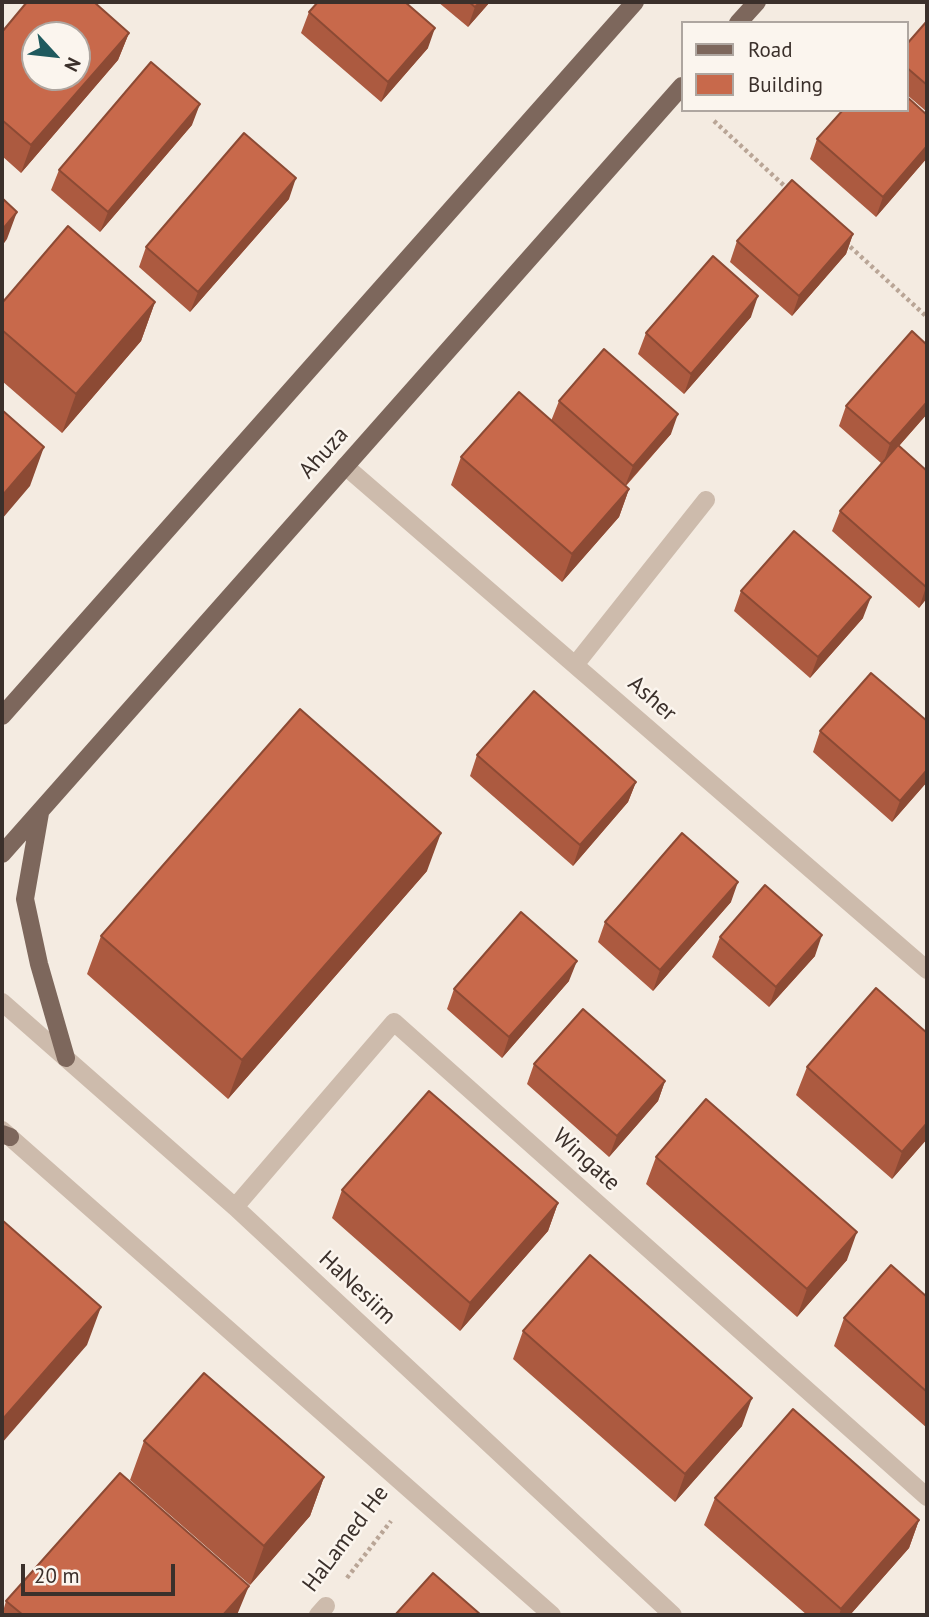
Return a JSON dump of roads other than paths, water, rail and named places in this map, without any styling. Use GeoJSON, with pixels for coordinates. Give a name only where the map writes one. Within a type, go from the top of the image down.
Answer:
{"type":"FeatureCollection","features":[{"type":"Feature","properties":{"kind":"main road"},"geometry":{"type":"LineString","coordinates":[[3,714],[635,2]]}},
{"type":"Feature","properties":{"kind":"main road"},"geometry":{"type":"LineString","coordinates":[[740,21],[757,2]]}},
{"type":"Feature","properties":{"kind":"main road","name":"Ahuza"},"geometry":{"type":"LineString","coordinates":[[2,854],[680,88]]}},
{"type":"Feature","properties":{"kind":"main road"},"geometry":{"type":"LineString","coordinates":[[40,811],[24,900],[66,1058]]}},
{"type":"Feature","properties":{"kind":"street","name":"Asher"},"geometry":{"type":"LineString","coordinates":[[345,466],[927,970]]}},
{"type":"Feature","properties":{"kind":"street"},"geometry":{"type":"LineString","coordinates":[[575,664],[706,500]]}},
{"type":"Feature","properties":{"kind":"street","name":"HaNesiim"},"geometry":{"type":"LineString","coordinates":[[2,1002],[235,1207],[673,1615]]}},
{"type":"Feature","properties":{"kind":"street","name":"Wingate"},"geometry":{"type":"LineString","coordinates":[[235,1207],[394,1022],[927,1497]]}},
{"type":"Feature","properties":{"kind":"street"},"geometry":{"type":"LineString","coordinates":[[4,1134],[552,1615]]}}]}
